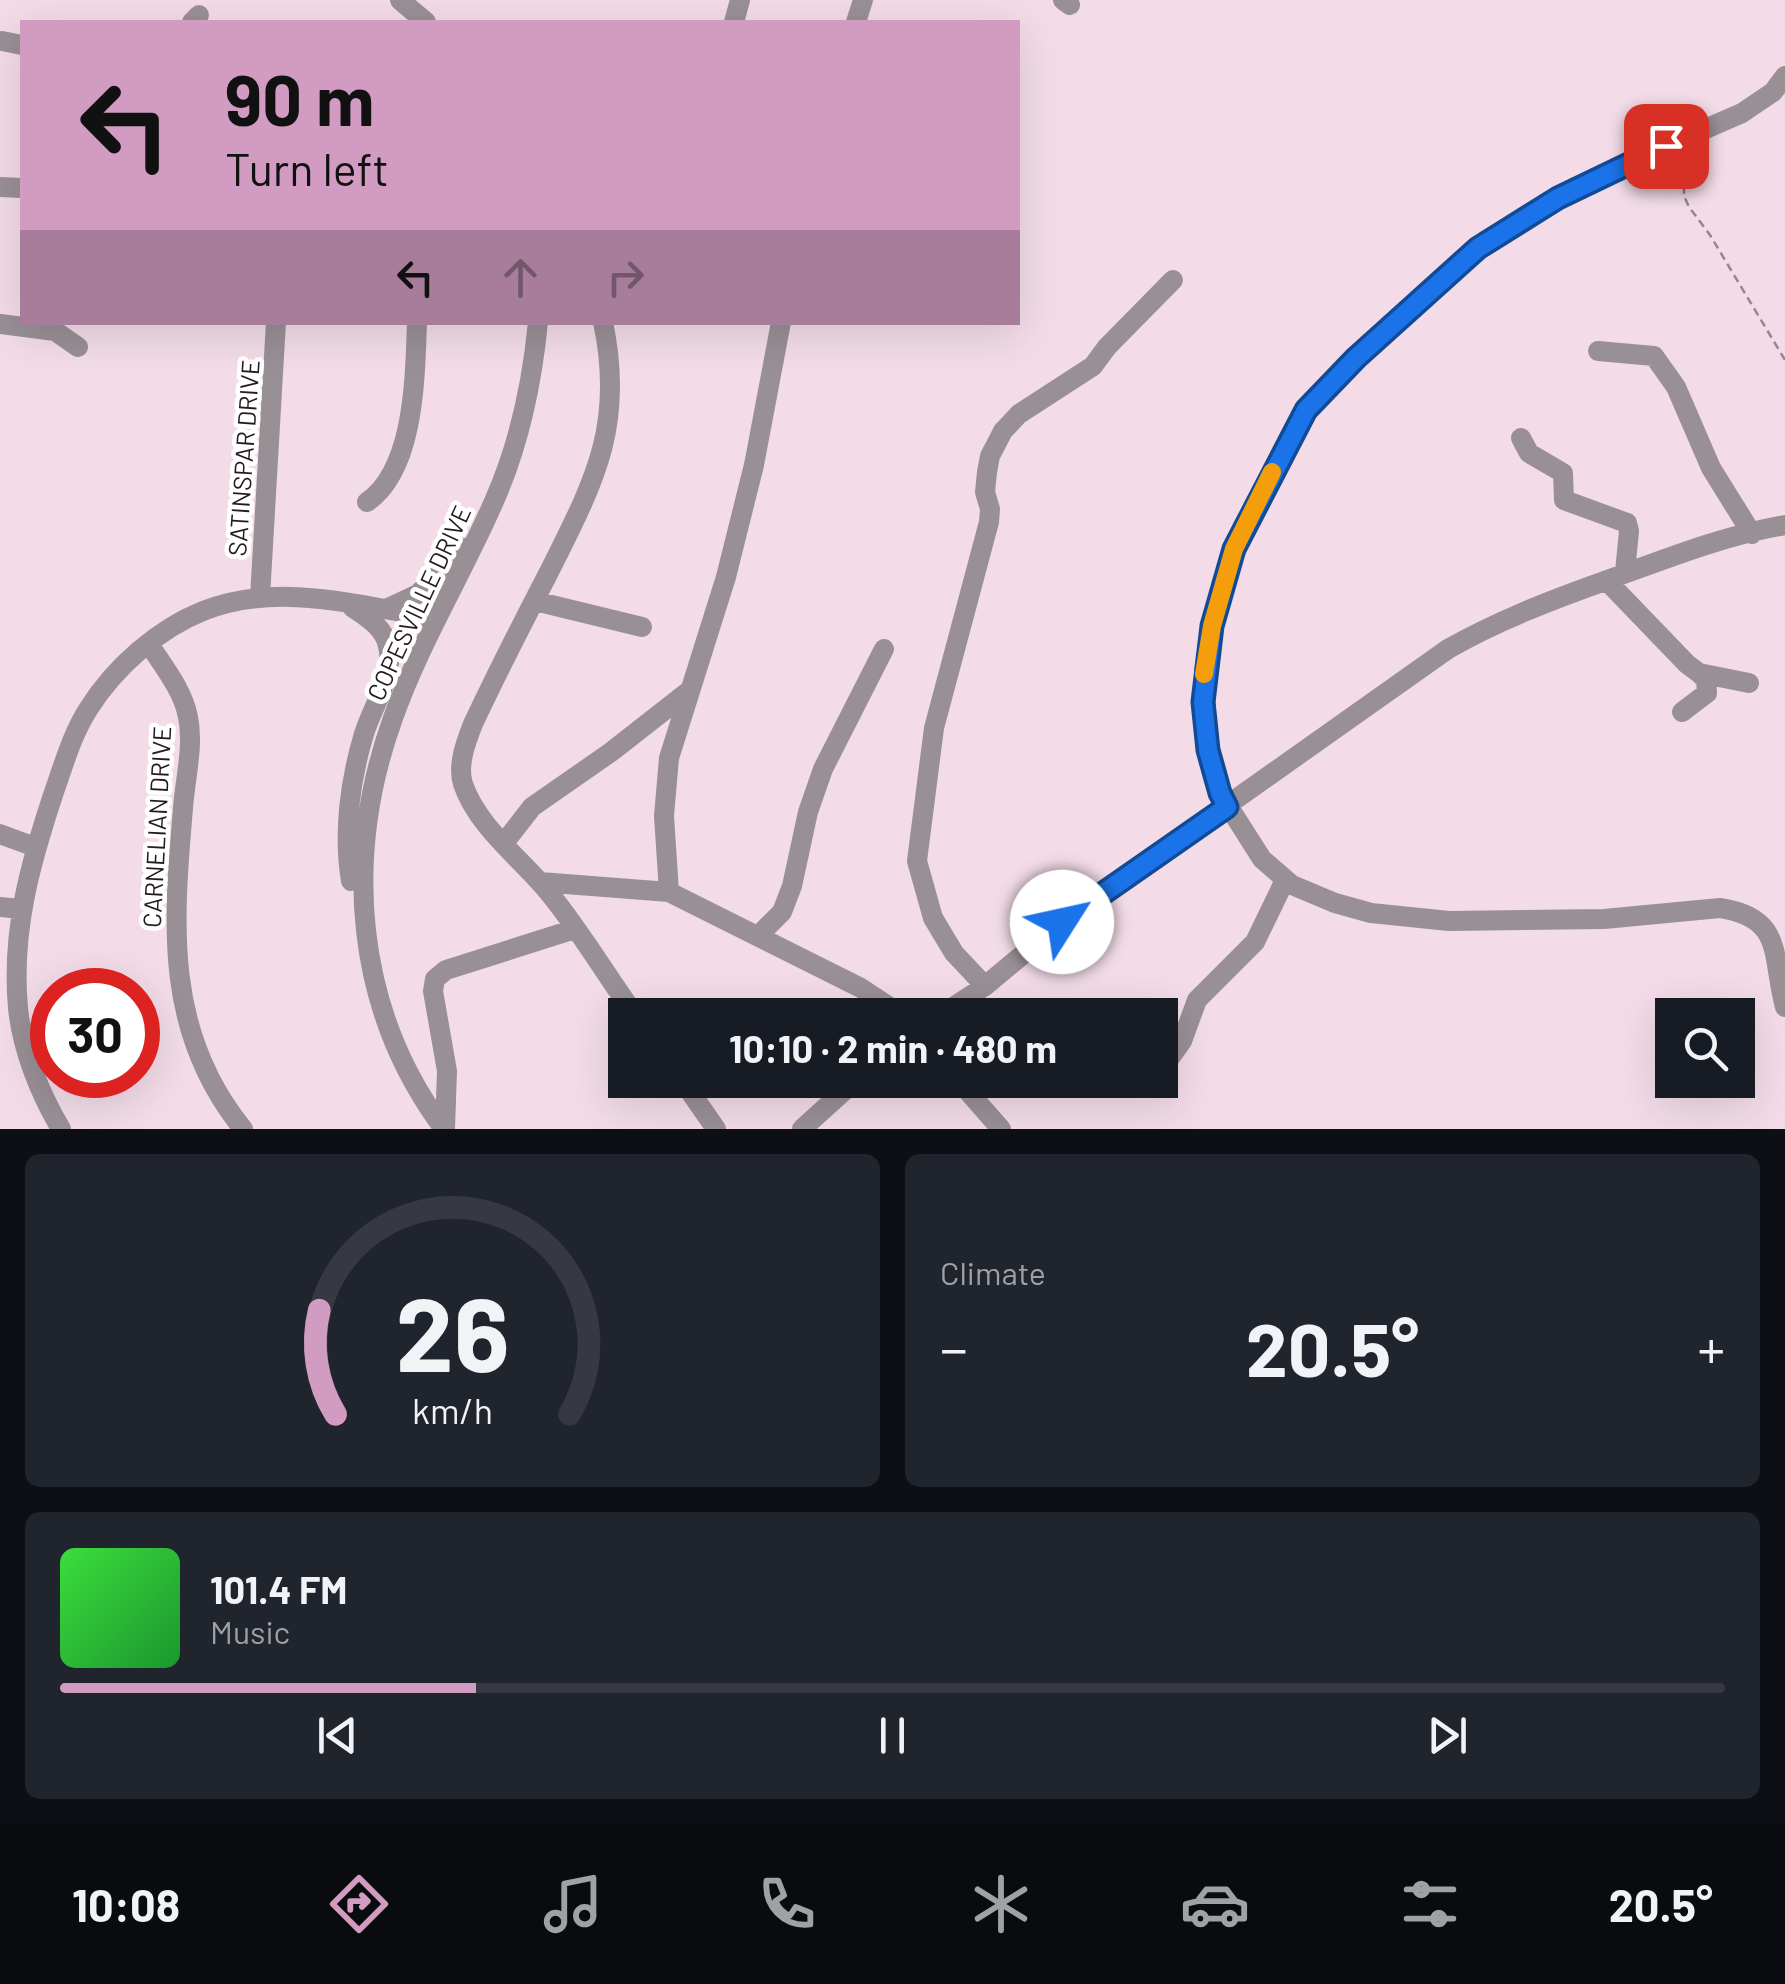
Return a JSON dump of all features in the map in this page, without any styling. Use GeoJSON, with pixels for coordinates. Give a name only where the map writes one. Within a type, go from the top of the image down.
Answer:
{"type":"FeatureCollection","features":[{"type":"Feature","properties":{"kind":"street"},"geometry":{"type":"LineString","coordinates":[[400,0],[424,20]]}},
{"type":"Feature","properties":{"kind":"street"},"geometry":{"type":"LineString","coordinates":[[1785,76],[1773,92],[1742,113],[1558,198],[1478,248],[1351,363],[1306,410],[1234,549],[1212,626],[1203,702],[1208,750],[1220,793],[1262,859],[1285,880],[1335,903],[1370,913],[1449,921],[1604,919],[1734,910],[1751,916],[1769,932],[1785,1007]]}},
{"type":"Feature","properties":{"kind":"street"},"geometry":{"type":"LineString","coordinates":[[985,986],[954,952],[934,918],[917,860],[934,728],[989,522],[985,492],[990,456],[1003,431],[1019,414],[1093,366],[1106,347],[1173,280]]}},
{"type":"Feature","properties":{"kind":"street"},"geometry":{"type":"LineString","coordinates":[[0,324],[55,332],[78,347]]}},
{"type":"Feature","properties":{"kind":"street","name":"SATINSPAR DRIVE"},"geometry":{"type":"LineString","coordinates":[[260,597],[276,325]]}},
{"type":"Feature","properties":{"kind":"street"},"geometry":{"type":"LineString","coordinates":[[367,502],[385,486],[404,440],[415,373],[416,325]]}},
{"type":"Feature","properties":{"kind":"street","name":"COPESVILLE DRIVE"},"geometry":{"type":"LineString","coordinates":[[445,1129],[412,1079],[382,1013],[368,962],[362,859],[378,771],[393,718],[503,479],[523,418],[538,325]]}},
{"type":"Feature","properties":{"kind":"street"},"geometry":{"type":"LineString","coordinates":[[603,325],[611,384],[602,459],[590,492],[473,724],[462,766],[464,786],[473,804],[540,882],[623,998]]}},
{"type":"Feature","properties":{"kind":"street"},"geometry":{"type":"LineString","coordinates":[[669,892],[665,848],[669,758],[726,577],[754,465],[780,325]]}},
{"type":"Feature","properties":{"kind":"street"},"geometry":{"type":"LineString","coordinates":[[1598,350],[1654,356],[1676,386],[1711,468],[1752,534]]}},
{"type":"Feature","properties":{"kind":"street"},"geometry":{"type":"LineString","coordinates":[[1521,438],[1534,457],[1563,474],[1564,500],[1626,523],[1629,531],[1616,576]]}},
{"type":"Feature","properties":{"kind":"street"},"geometry":{"type":"LineString","coordinates":[[967,998],[1062,922],[1448,649],[1494,625],[1684,550],[1785,526]]}},
{"type":"Feature","properties":{"kind":"street"},"geometry":{"type":"LineString","coordinates":[[384,610],[404,602],[434,581],[480,532]]}},
{"type":"Feature","properties":{"kind":"street"},"geometry":{"type":"LineString","coordinates":[[1616,576],[1686,664],[1706,680],[1707,693],[1682,712]]}},
{"type":"Feature","properties":{"kind":"street"},"geometry":{"type":"LineString","coordinates":[[61,1129],[9,1013],[10,908],[68,753],[84,717],[105,686],[148,644],[178,622],[204,610],[260,597],[348,604],[436,618]]}},
{"type":"Feature","properties":{"kind":"street"},"geometry":{"type":"LineString","coordinates":[[535,600],[642,627]]}},
{"type":"Feature","properties":{"kind":"street"},"geometry":{"type":"LineString","coordinates":[[348,604],[381,631],[390,659],[364,733],[350,808],[350,875],[362,905]]}},
{"type":"Feature","properties":{"kind":"street","name":"CARNELIAN DRIVE"},"geometry":{"type":"LineString","coordinates":[[148,644],[178,690],[190,730],[174,920],[183,1004],[209,1077],[243,1129]]}},
{"type":"Feature","properties":{"kind":"street"},"geometry":{"type":"LineString","coordinates":[[760,935],[774,922],[787,900],[808,812],[823,769],[884,649]]}},
{"type":"Feature","properties":{"kind":"street"},"geometry":{"type":"LineString","coordinates":[[1699,672],[1749,683]]}},
{"type":"Feature","properties":{"kind":"street"},"geometry":{"type":"LineString","coordinates":[[504,844],[532,807],[611,752],[689,690]]}},
{"type":"Feature","properties":{"kind":"street"},"geometry":{"type":"LineString","coordinates":[[0,834],[36,847]]}},
{"type":"Feature","properties":{"kind":"street"},"geometry":{"type":"LineString","coordinates":[[1178,1046],[1197,1000],[1255,942],[1285,880]]}},
{"type":"Feature","properties":{"kind":"street"},"geometry":{"type":"LineString","coordinates":[[540,882],[669,892],[760,935],[876,998]]}},
{"type":"Feature","properties":{"kind":"street"},"geometry":{"type":"LineString","coordinates":[[445,1129],[448,1070],[433,991],[436,978],[446,970],[574,928]]}},
{"type":"Feature","properties":{"kind":"street"},"geometry":{"type":"LineString","coordinates":[[694,1098],[716,1129]]}},
{"type":"Feature","properties":{"kind":"street"},"geometry":{"type":"LineString","coordinates":[[802,1129],[836,1098]]}},
{"type":"Feature","properties":{"kind":"street"},"geometry":{"type":"LineString","coordinates":[[974,1098],[1001,1129]]}},
{"type":"Feature","properties":{"kind":"path"},"geometry":{"type":"LineString","coordinates":[[1666,146],[1684,164],[1688,207],[1710,236],[1785,360]]}},
{"type":"Feature","properties":{"kind":"slow traffic"},"geometry":{"type":"LineString","coordinates":[[1204,674],[1212,626],[1234,549],[1272,472]]}},
{"type":"Feature","properties":{"kind":"route"},"geometry":{"type":"LineString","coordinates":[[1062,922],[1227,807],[1208,750],[1203,702],[1212,626],[1234,549],[1306,410],[1356,358],[1478,248],[1558,198],[1666,146]]}}]}
